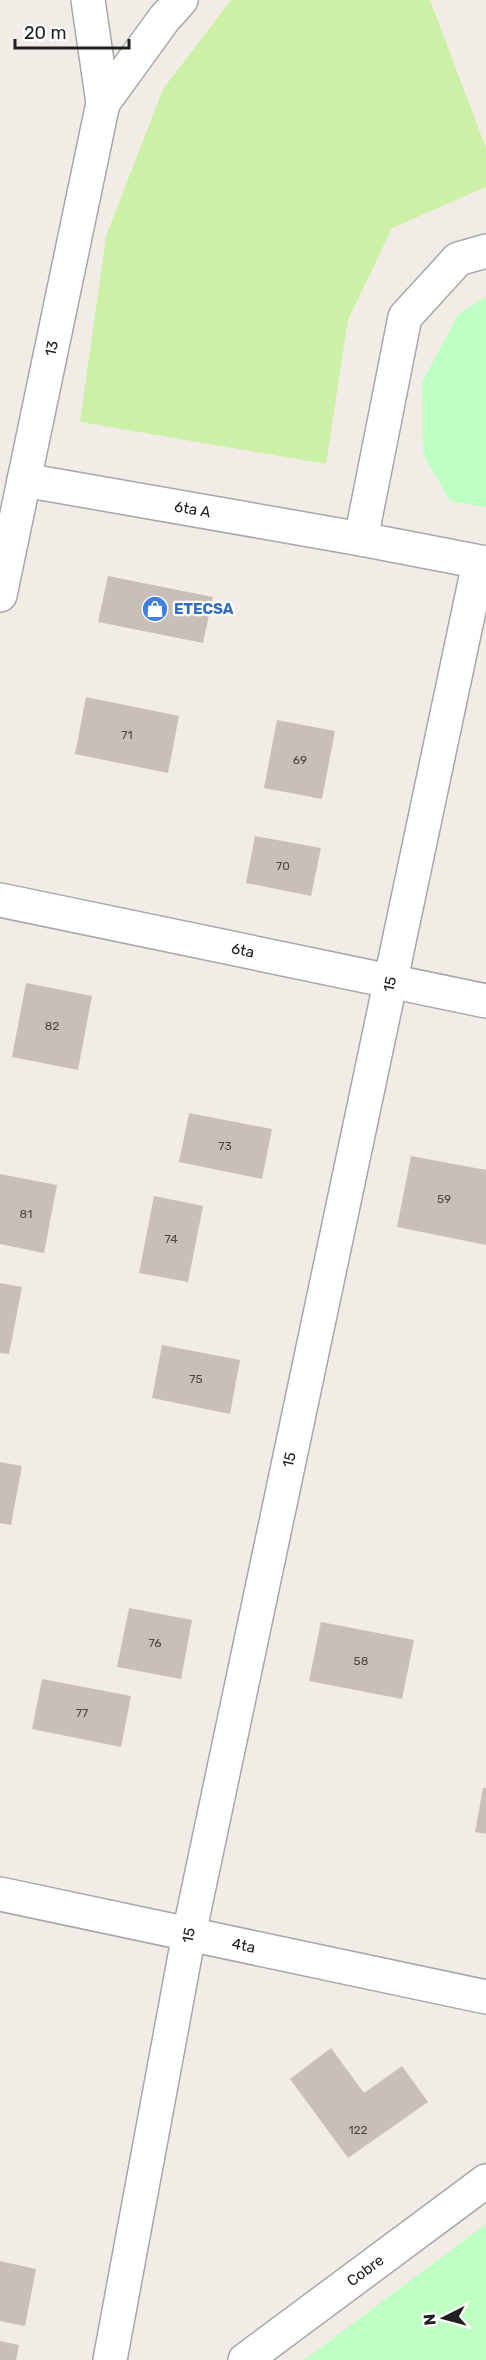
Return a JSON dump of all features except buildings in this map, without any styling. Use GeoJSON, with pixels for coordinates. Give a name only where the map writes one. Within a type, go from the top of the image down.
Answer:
{"type":"FeatureCollection","features":[{"type":"Feature","properties":{"kind":"street","name":"13"},"geometry":{"type":"LineString","coordinates":[[0,595],[103,103],[88,0]]}},
{"type":"Feature","properties":{"kind":"street","name":"13"},"geometry":{"type":"LineString","coordinates":[[103,103],[164,19],[181,0]]}},
{"type":"Feature","properties":{"kind":"street"},"geometry":{"type":"LineString","coordinates":[[361,538],[405,317],[458,259],[486,251]]}},
{"type":"Feature","properties":{"kind":"street","name":"6ta A"},"geometry":{"type":"LineString","coordinates":[[24,480],[361,538],[483,563]]}},
{"type":"Feature","properties":{"kind":"street","name":"15"},"geometry":{"type":"LineString","coordinates":[[110,2360],[189,1934],[390,981],[483,563]]}},
{"type":"Feature","properties":{"kind":"street","name":"6ta"},"geometry":{"type":"LineString","coordinates":[[0,900],[486,1001]]}},
{"type":"Feature","properties":{"kind":"street","name":"4ta"},"geometry":{"type":"LineString","coordinates":[[0,1894],[486,1997]]}},
{"type":"Feature","properties":{"kind":"street","name":"Cobre"},"geometry":{"type":"LineString","coordinates":[[245,2360],[486,2181]]}},
{"type":"Feature","properties":{"kind":"green space"},"geometry":{"type":"Polygon","coordinates":[[[231,0],[430,0],[486,148],[486,187],[392,228],[348,320],[326,464],[80,422],[106,236],[163,89],[231,0]]]}},
{"type":"Feature","properties":{"kind":"green space"},"geometry":{"type":"Polygon","coordinates":[[[486,296],[486,507],[450,501],[423,454],[422,382],[458,315],[486,296]]]}},
{"type":"Feature","properties":{"kind":"green space"},"geometry":{"type":"Polygon","coordinates":[[[486,2224],[486,2360],[304,2360],[486,2224]]]}},
{"type":"Feature","properties":{"kind":"place","name":"ETECSA"},"geometry":{"type":"Point","coordinates":[155,609]}}]}
